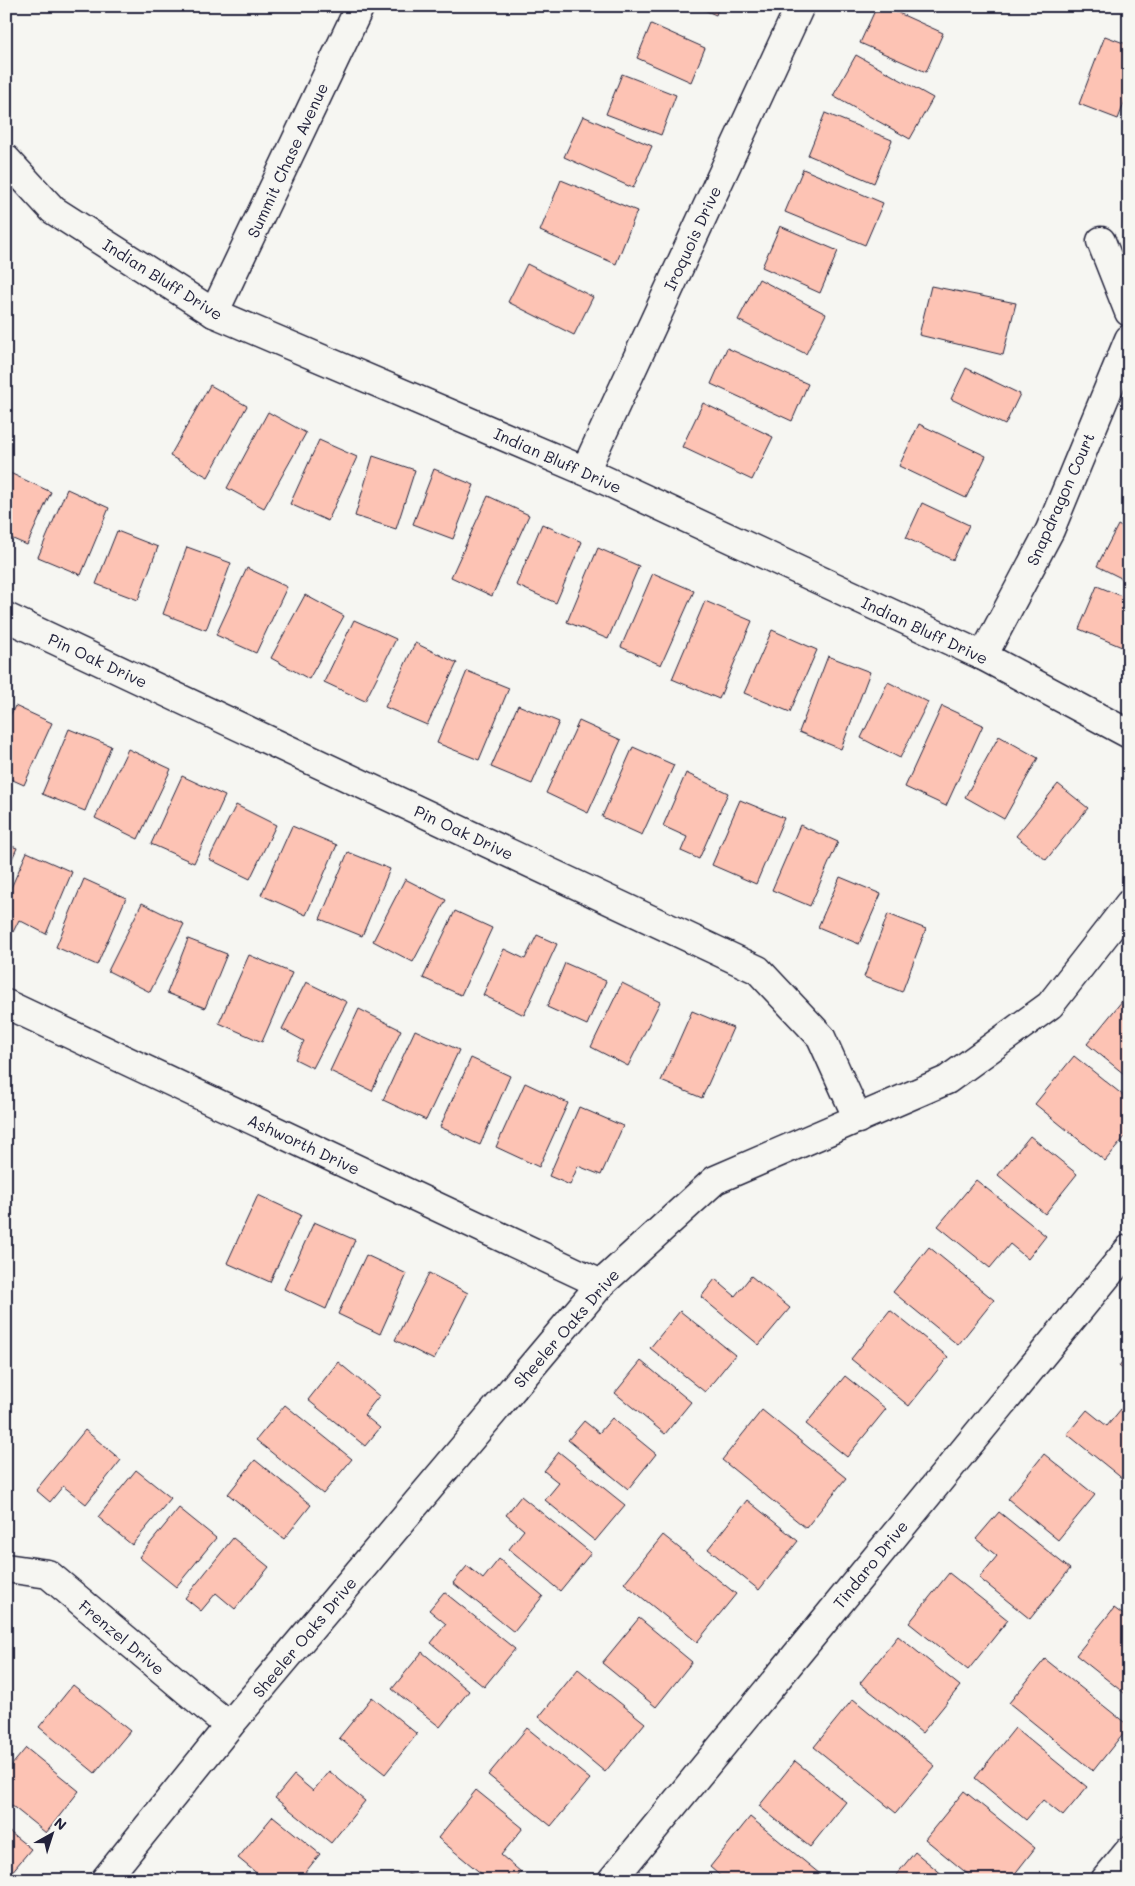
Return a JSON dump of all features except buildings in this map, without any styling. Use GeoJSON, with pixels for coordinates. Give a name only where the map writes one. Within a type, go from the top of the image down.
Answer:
{"type":"FeatureCollection","features":[{"type":"Feature","properties":{"kind":"street","name":"Summit Chase Avenue"},"geometry":{"type":"LineString","coordinates":[[214,313],[360,6]]}},
{"type":"Feature","properties":{"kind":"street","name":"Iroquois Drive"},"geometry":{"type":"LineString","coordinates":[[585,471],[800,6]]}},
{"type":"Feature","properties":{"kind":"street","name":"Indian Bluff Drive"},"geometry":{"type":"LineString","coordinates":[[6,159],[53,210],[214,313],[585,471],[983,656],[1129,734]]}},
{"type":"Feature","properties":{"kind":"street"},"geometry":{"type":"LineString","coordinates":[[1101,241],[1129,312]]}},
{"type":"Feature","properties":{"kind":"street","name":"Snapdragon Court"},"geometry":{"type":"LineString","coordinates":[[983,656],[1050,530],[1129,339]]}},
{"type":"Feature","properties":{"kind":"street","name":"Pin Oak Drive"},"geometry":{"type":"LineString","coordinates":[[6,617],[758,970],[821,1037],[858,1119]]}},
{"type":"Feature","properties":{"kind":"street","name":"Sheeler Oaks Drive"},"geometry":{"type":"LineString","coordinates":[[105,1880],[229,1726],[601,1284],[715,1180],[946,1080],[1050,1005],[1129,904]]}},
{"type":"Feature","properties":{"kind":"street","name":"Ashworth Drive"},"geometry":{"type":"LineString","coordinates":[[6,1004],[601,1284]]}},
{"type":"Feature","properties":{"kind":"street","name":"Tindaro Drive"},"geometry":{"type":"LineString","coordinates":[[612,1880],[1129,1249]]}},
{"type":"Feature","properties":{"kind":"street","name":"Frenzel Drive"},"geometry":{"type":"LineString","coordinates":[[6,1568],[48,1574],[229,1726]]}},
{"type":"Feature","properties":{"kind":"street"},"geometry":{"type":"LineString","coordinates":[[1105,1880],[1129,1851]]}}]}
